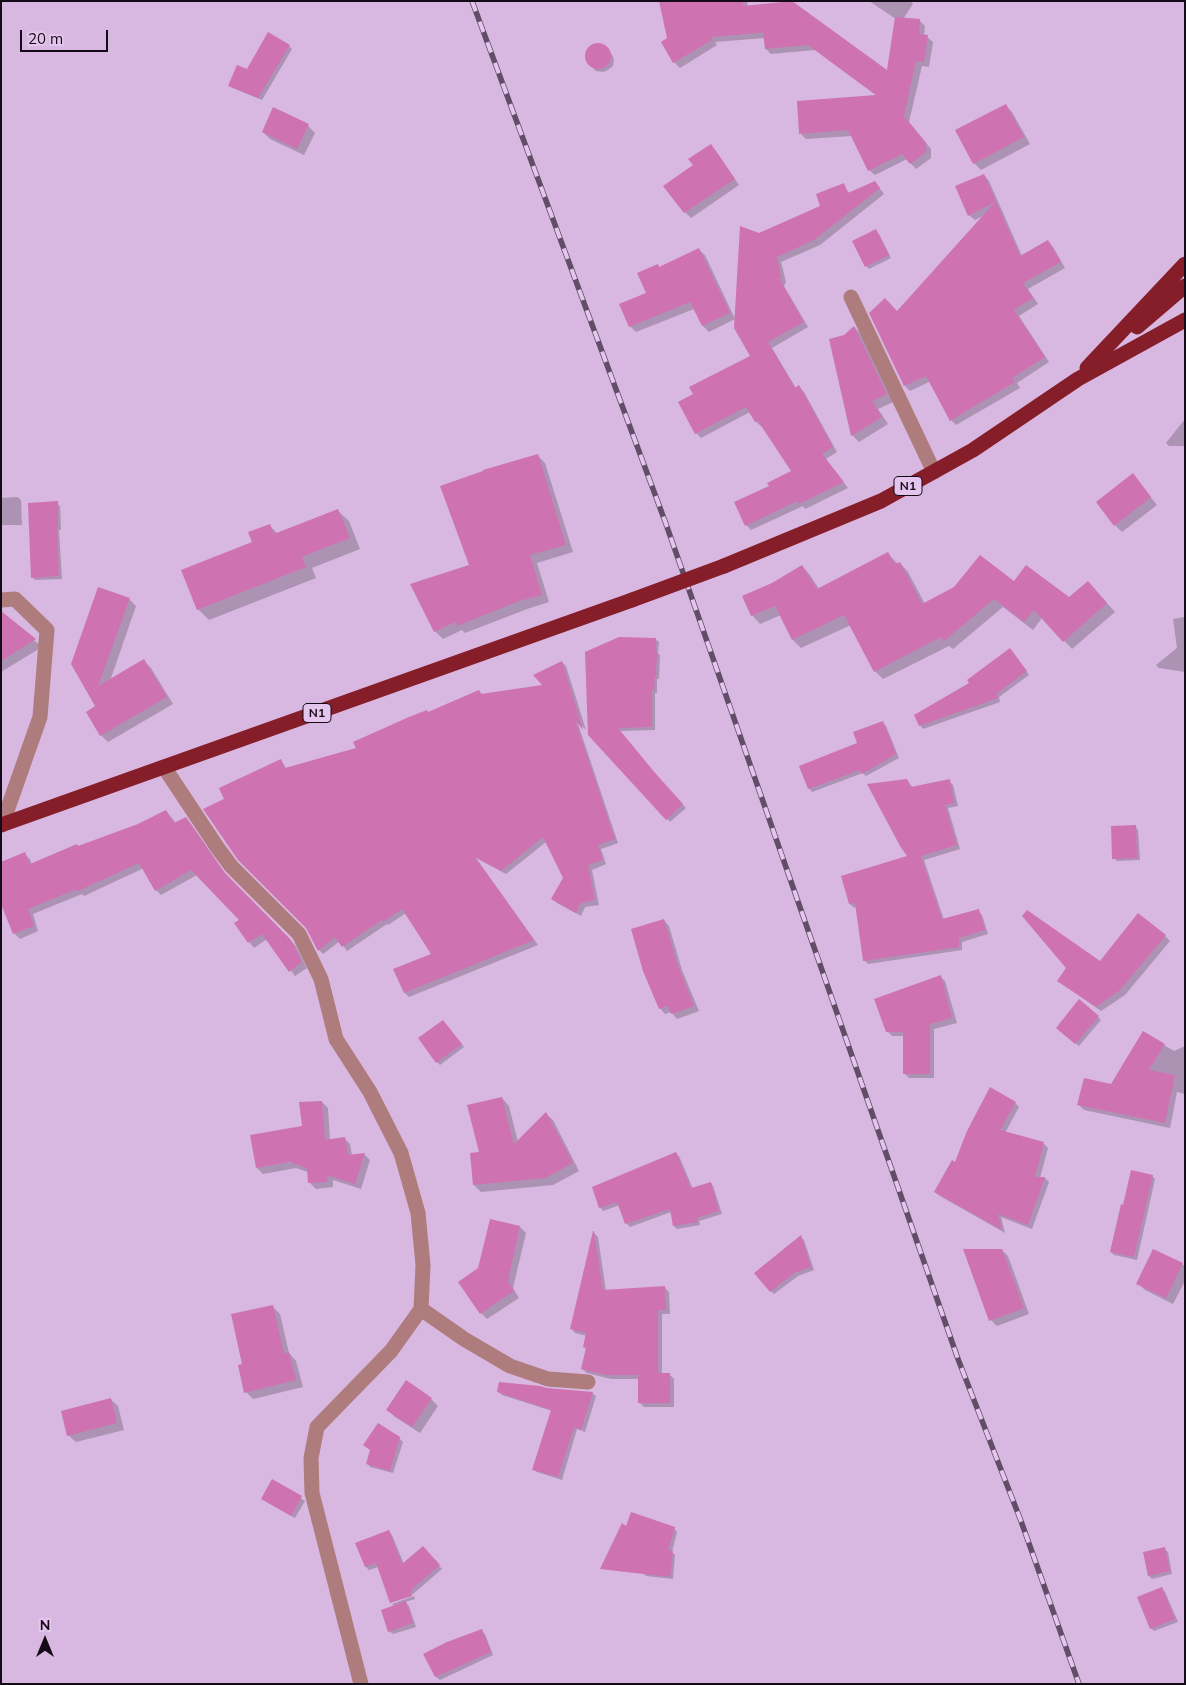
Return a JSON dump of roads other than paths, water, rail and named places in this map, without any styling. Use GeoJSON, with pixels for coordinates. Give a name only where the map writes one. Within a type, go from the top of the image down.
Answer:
{"type":"FeatureCollection","features":[{"type":"Feature","properties":{"kind":"highway"},"geometry":{"type":"LineString","coordinates":[[1078,379],[1185,264]]}},
{"type":"Feature","properties":{"kind":"highway","name":"N1"},"geometry":{"type":"LineString","coordinates":[[1,825],[632,600],[724,566],[881,501],[973,450],[1078,379],[1185,286]]}},
{"type":"Feature","properties":{"kind":"highway"},"geometry":{"type":"LineString","coordinates":[[1078,379],[1185,320]]}},
{"type":"Feature","properties":{"kind":"street"},"geometry":{"type":"LineString","coordinates":[[851,297],[934,472]]}},
{"type":"Feature","properties":{"kind":"street"},"geometry":{"type":"LineString","coordinates":[[1,600],[14,599],[47,630],[40,717],[1,825]]}},
{"type":"Feature","properties":{"kind":"street"},"geometry":{"type":"LineString","coordinates":[[164,767],[217,847],[232,866],[300,934],[321,979],[336,1039],[370,1092],[401,1153],[418,1214],[423,1265],[421,1309],[391,1351],[316,1427],[310,1458],[312,1493],[361,1684]]}},
{"type":"Feature","properties":{"kind":"street"},"geometry":{"type":"LineString","coordinates":[[421,1309],[464,1339],[510,1366],[548,1380],[588,1382]]}},
{"type":"Feature","properties":{"kind":"railway"},"geometry":{"type":"LineString","coordinates":[[472,1],[666,524],[958,1359],[1021,1521],[1079,1684]]}}]}
